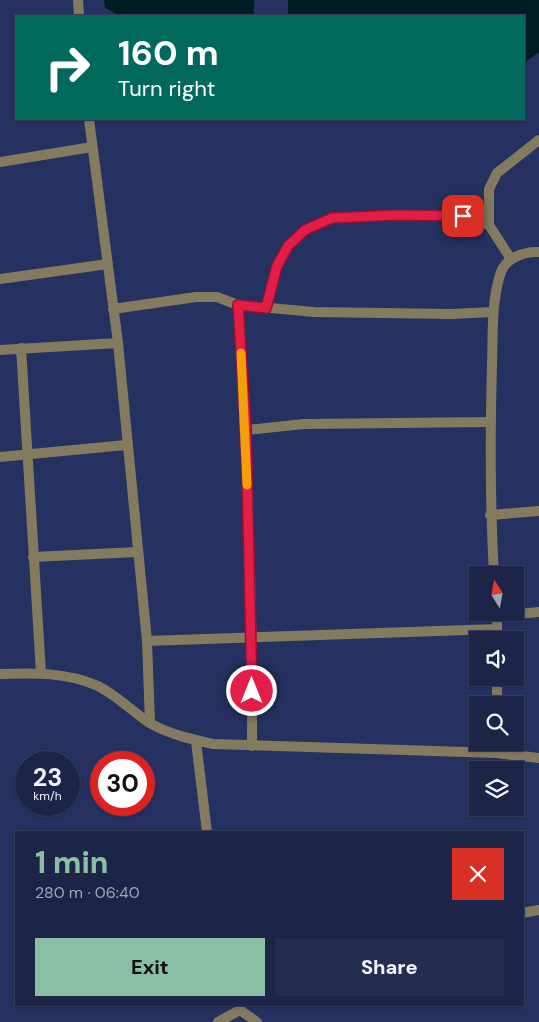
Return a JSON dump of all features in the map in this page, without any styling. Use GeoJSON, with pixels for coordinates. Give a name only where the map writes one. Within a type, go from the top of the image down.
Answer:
{"type":"FeatureCollection","features":[{"type":"Feature","properties":{"kind":"street"},"geometry":{"type":"LineString","coordinates":[[78,0],[79,15]]}},
{"type":"Feature","properties":{"kind":"street"},"geometry":{"type":"LineString","coordinates":[[89,120],[118,343],[126,445],[147,641],[150,723]]}},
{"type":"Feature","properties":{"kind":"street"},"geometry":{"type":"LineString","coordinates":[[511,259],[489,226],[489,189],[498,173],[539,140]]}},
{"type":"Feature","properties":{"kind":"street"},"geometry":{"type":"LineString","coordinates":[[0,162],[92,147]]}},
{"type":"Feature","properties":{"kind":"street"},"geometry":{"type":"LineString","coordinates":[[266,308],[277,266],[288,246],[305,230],[332,218],[396,215],[463,216],[489,226]]}},
{"type":"Feature","properties":{"kind":"street"},"geometry":{"type":"LineString","coordinates":[[493,566],[490,515],[493,312],[502,271],[511,259],[531,252],[539,252]]}},
{"type":"Feature","properties":{"kind":"street"},"geometry":{"type":"LineString","coordinates":[[0,278],[108,264]]}},
{"type":"Feature","properties":{"kind":"street"},"geometry":{"type":"LineString","coordinates":[[113,309],[217,297],[238,305],[314,312],[451,314],[493,312]]}},
{"type":"Feature","properties":{"kind":"street"},"geometry":{"type":"LineString","coordinates":[[238,305],[246,430],[252,636],[252,746]]}},
{"type":"Feature","properties":{"kind":"street"},"geometry":{"type":"LineString","coordinates":[[0,350],[118,343]]}},
{"type":"Feature","properties":{"kind":"street"},"geometry":{"type":"LineString","coordinates":[[21,348],[26,456],[41,673]]}},
{"type":"Feature","properties":{"kind":"street"},"geometry":{"type":"LineString","coordinates":[[246,430],[304,424],[490,422]]}},
{"type":"Feature","properties":{"kind":"street"},"geometry":{"type":"LineString","coordinates":[[0,457],[126,445]]}},
{"type":"Feature","properties":{"kind":"street"},"geometry":{"type":"LineString","coordinates":[[490,515],[539,512]]}},
{"type":"Feature","properties":{"kind":"street"},"geometry":{"type":"LineString","coordinates":[[33,557],[137,552]]}},
{"type":"Feature","properties":{"kind":"street"},"geometry":{"type":"LineString","coordinates":[[524,613],[539,612]]}},
{"type":"Feature","properties":{"kind":"street"},"geometry":{"type":"LineString","coordinates":[[147,641],[497,629],[497,621]]}},
{"type":"Feature","properties":{"kind":"street"},"geometry":{"type":"LineString","coordinates":[[0,674],[41,673],[76,678],[99,687],[150,723],[178,737],[213,744],[496,753],[539,758]]}},
{"type":"Feature","properties":{"kind":"street"},"geometry":{"type":"LineString","coordinates":[[196,741],[207,831]]}},
{"type":"Feature","properties":{"kind":"street"},"geometry":{"type":"LineString","coordinates":[[524,913],[539,910]]}},
{"type":"Feature","properties":{"kind":"street"},"geometry":{"type":"LineString","coordinates":[[218,1022],[240,1008],[257,1022]]}},
{"type":"Feature","properties":{"kind":"shaded area"},"geometry":{"type":"Polygon","coordinates":[[[104,0],[254,0],[254,15],[119,15],[105,8],[104,0]]]}},
{"type":"Feature","properties":{"kind":"shaded area"},"geometry":{"type":"Polygon","coordinates":[[[288,0],[539,0],[539,52],[525,62],[525,15],[288,15],[288,0]]]}},
{"type":"Feature","properties":{"kind":"slow traffic"},"geometry":{"type":"LineString","coordinates":[[241,353],[247,485]]}},
{"type":"Feature","properties":{"kind":"route"},"geometry":{"type":"LineString","coordinates":[[252,691],[246,430],[238,305],[266,308],[277,266],[288,246],[305,230],[332,218],[396,215],[463,216]]}}]}
